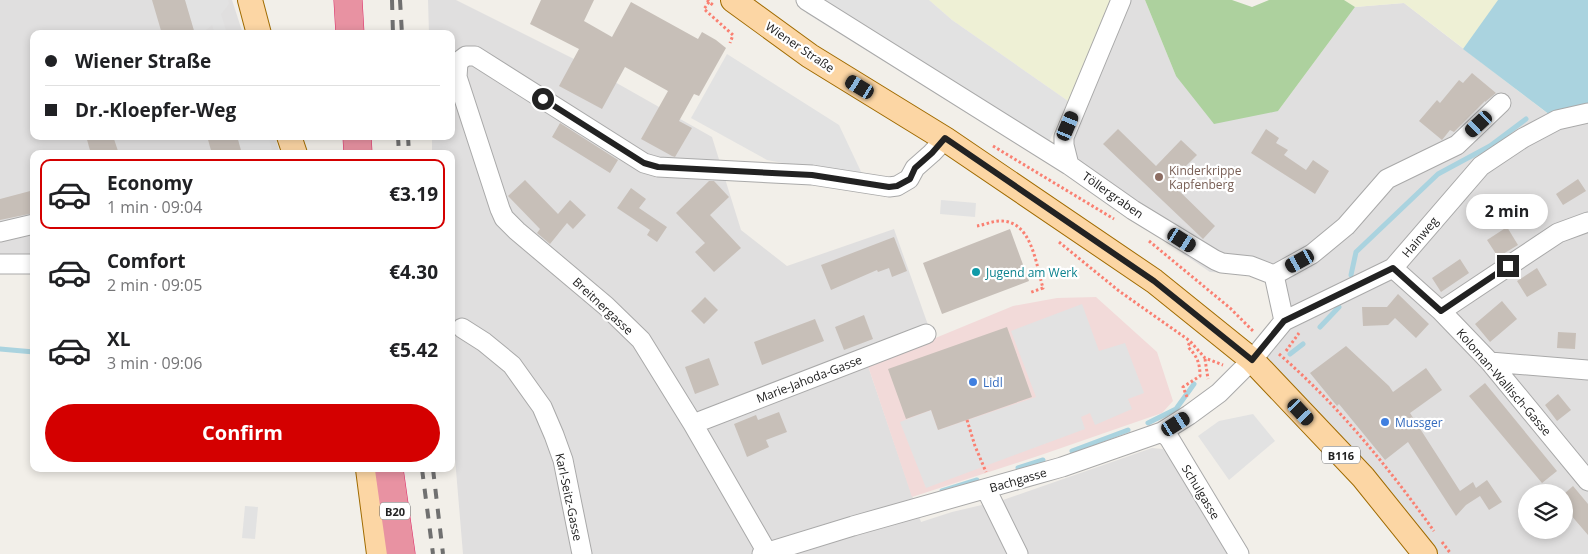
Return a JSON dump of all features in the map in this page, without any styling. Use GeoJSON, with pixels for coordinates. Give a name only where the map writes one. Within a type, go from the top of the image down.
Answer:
{"type":"FeatureCollection","features":[{"type":"Feature","properties":{"kind":"highway"},"geometry":{"type":"LineString","coordinates":[[348,0],[350,30]]}},
{"type":"Feature","properties":{"kind":"highway","name":"B20"},"geometry":{"type":"LineString","coordinates":[[389,472],[401,554]]}},
{"type":"Feature","properties":{"kind":"main road"},"geometry":{"type":"LineString","coordinates":[[250,0],[258,30]]}},
{"type":"Feature","properties":{"kind":"main road","name":"Wiener Straße"},"geometry":{"type":"LineString","coordinates":[[725,4],[945,138],[1154,281],[1252,360],[1363,477],[1425,554]]}},
{"type":"Feature","properties":{"kind":"main road"},"geometry":{"type":"LineString","coordinates":[[368,472],[379,554]]}},
{"type":"Feature","properties":{"kind":"street"},"geometry":{"type":"LineString","coordinates":[[806,0],[1069,165]]}},
{"type":"Feature","properties":{"kind":"street","name":"Töllergraben"},"geometry":{"type":"LineString","coordinates":[[1121,0],[1064,137],[1069,165],[1133,210],[1214,260],[1222,263],[1251,266],[1274,275]]}},
{"type":"Feature","properties":{"kind":"street","name":"Breitnergasse"},"geometry":{"type":"LineString","coordinates":[[766,554],[693,424],[641,340],[606,306],[504,218],[457,77],[457,67],[460,59],[466,56],[476,56],[644,163],[658,167],[812,175],[889,187],[897,186],[910,179],[915,168],[945,138]]}},
{"type":"Feature","properties":{"kind":"street"},"geometry":{"type":"LineString","coordinates":[[1284,321],[1274,275],[1312,254],[1346,226],[1388,179],[1457,145],[1501,103]]}},
{"type":"Feature","properties":{"kind":"street","name":"Hainweg"},"geometry":{"type":"LineString","coordinates":[[1252,360],[1284,321],[1393,268],[1481,166],[1523,138],[1557,120],[1588,113]]}},
{"type":"Feature","properties":{"kind":"street"},"geometry":{"type":"LineString","coordinates":[[1441,311],[1558,233],[1588,222]]}},
{"type":"Feature","properties":{"kind":"street"},"geometry":{"type":"LineString","coordinates":[[0,232],[30,225]]}},
{"type":"Feature","properties":{"kind":"street"},"geometry":{"type":"LineString","coordinates":[[0,264],[30,264]]}},
{"type":"Feature","properties":{"kind":"street","name":"Koloman-Wallisch-Gasse"},"geometry":{"type":"LineString","coordinates":[[1393,268],[1441,311],[1490,362],[1588,481]]}},
{"type":"Feature","properties":{"kind":"street","name":"Karl-Seitz-Gasse"},"geometry":{"type":"LineString","coordinates":[[462,328],[484,342],[512,365],[542,407],[563,460],[582,554]]}},
{"type":"Feature","properties":{"kind":"street","name":"Marie-Jahoda-Gasse"},"geometry":{"type":"LineString","coordinates":[[693,424],[926,334]]}},
{"type":"Feature","properties":{"kind":"street","name":"Bachgasse"},"geometry":{"type":"LineString","coordinates":[[766,554],[853,526],[1062,467],[1162,432],[1219,393],[1252,360]]}},
{"type":"Feature","properties":{"kind":"street"},"geometry":{"type":"LineString","coordinates":[[1490,362],[1588,370]]}},
{"type":"Feature","properties":{"kind":"street","name":"Schulgasse"},"geometry":{"type":"LineString","coordinates":[[1162,432],[1169,438],[1239,554]]}},
{"type":"Feature","properties":{"kind":"street"},"geometry":{"type":"LineString","coordinates":[[986,489],[1018,554]]}},
{"type":"Feature","properties":{"kind":"path"},"geometry":{"type":"LineString","coordinates":[[725,4],[708,1],[704,9],[733,35],[730,42]]}},
{"type":"Feature","properties":{"kind":"path"},"geometry":{"type":"LineString","coordinates":[[977,226],[999,221],[1014,223],[1023,232],[1030,244],[1044,288],[1028,293]]}},
{"type":"Feature","properties":{"kind":"path"},"geometry":{"type":"LineString","coordinates":[[1055,239],[1120,291],[1190,341],[1205,358]]}},
{"type":"Feature","properties":{"kind":"path"},"geometry":{"type":"LineString","coordinates":[[1286,351],[1298,336]]}},
{"type":"Feature","properties":{"kind":"path"},"geometry":{"type":"LineString","coordinates":[[1184,391],[1183,387],[1200,376],[1198,358],[1188,347],[1190,341]]}},
{"type":"Feature","properties":{"kind":"shaded area"},"geometry":{"type":"Polygon","coordinates":[[[0,0],[232,0],[242,30],[30,30],[30,140],[276,140],[279,150],[30,150],[30,274],[0,274],[0,0]]]}},
{"type":"Feature","properties":{"kind":"shaded area"},"geometry":{"type":"Polygon","coordinates":[[[185,0],[228,0],[229,4],[221,14],[226,30],[214,30],[212,25],[206,30],[194,30],[185,0]]]}},
{"type":"Feature","properties":{"kind":"shaded area"},"geometry":{"type":"Polygon","coordinates":[[[428,0],[456,0],[576,60],[712,137],[741,230],[787,266],[894,229],[933,339],[867,363],[921,522],[952,512],[1003,500],[1152,448],[1163,449],[1208,512],[1232,554],[463,554],[455,458],[455,150],[432,150],[432,140],[455,140],[455,30],[429,30],[428,0]]]}},
{"type":"Feature","properties":{"kind":"shaded area"},"geometry":{"type":"Polygon","coordinates":[[[807,0],[929,0],[952,20],[1068,101],[1041,159],[806,13],[807,0]]]}},
{"type":"Feature","properties":{"kind":"shaded area"},"geometry":{"type":"Polygon","coordinates":[[[1121,0],[1145,0],[1176,76],[1278,111],[1355,7],[1404,3],[1556,120],[1588,113],[1588,554],[1425,554],[1252,360],[1284,321],[1274,275],[1210,272],[1123,213],[1064,145],[1121,0]]]}},
{"type":"Feature","properties":{"kind":"shaded area"},"geometry":{"type":"Polygon","coordinates":[[[727,54],[839,125],[864,178],[767,160],[691,118],[727,54]]]}},
{"type":"Feature","properties":{"kind":"shaded area"},"geometry":{"type":"Polygon","coordinates":[[[238,140],[269,140],[272,150],[241,150],[238,140]]]}},
{"type":"Feature","properties":{"kind":"shaded area"},"geometry":{"type":"Polygon","coordinates":[[[941,200],[976,203],[975,217],[940,214],[941,200]]]}},
{"type":"Feature","properties":{"kind":"shaded area"},"geometry":{"type":"Polygon","coordinates":[[[1096,297],[1157,352],[1173,401],[1162,413],[912,497],[867,363],[933,339],[1013,306],[1057,298],[1096,297]]]}},
{"type":"Feature","properties":{"kind":"shaded area"},"geometry":{"type":"Polygon","coordinates":[[[1082,304],[1099,351],[1125,343],[1144,393],[1128,399],[1132,409],[1095,425],[1090,413],[1081,417],[1085,429],[926,488],[900,422],[931,410],[938,430],[1036,397],[1011,331],[1082,304]]]}},
{"type":"Feature","properties":{"kind":"shaded area"},"geometry":{"type":"Polygon","coordinates":[[[1253,414],[1275,441],[1229,480],[1198,436],[1219,421],[1253,414]]]}},
{"type":"Feature","properties":{"kind":"shaded area"},"geometry":{"type":"Polygon","coordinates":[[[245,506],[258,507],[255,539],[242,538],[245,506]]]}},
{"type":"Feature","properties":{"kind":"green space"},"geometry":{"type":"Polygon","coordinates":[[[929,0],[1121,0],[1082,95],[1068,101],[952,20],[929,0]]]}},
{"type":"Feature","properties":{"kind":"green space"},"geometry":{"type":"Polygon","coordinates":[[[1145,0],[1232,0],[1252,7],[1269,0],[1344,0],[1355,7],[1278,111],[1214,124],[1176,76],[1145,0]]]}},
{"type":"Feature","properties":{"kind":"green space"},"geometry":{"type":"Polygon","coordinates":[[[1344,0],[1588,0],[1557,120],[1404,3],[1355,7],[1344,0]]]}},
{"type":"Feature","properties":{"kind":"water"},"geometry":{"type":"Polygon","coordinates":[[[1498,0],[1588,0],[1588,106],[1554,118],[1463,49],[1498,0]]]}},
{"type":"Feature","properties":{"kind":"building"},"geometry":{"type":"Polygon","coordinates":[[[152,0],[185,0],[194,30],[161,30],[152,0]]]}},
{"type":"Feature","properties":{"kind":"building"},"geometry":{"type":"Polygon","coordinates":[[[541,0],[594,0],[584,21],[612,37],[631,2],[698,39],[702,32],[726,48],[699,96],[694,94],[679,121],[692,128],[675,157],[641,139],[668,91],[625,67],[602,109],[559,86],[579,49],[530,24],[541,0]]]}},
{"type":"Feature","properties":{"kind":"building"},"geometry":{"type":"Polygon","coordinates":[[[1472,73],[1496,93],[1485,101],[1454,132],[1450,130],[1442,140],[1419,121],[1437,100],[1440,103],[1459,80],[1463,83],[1472,73]]]}},
{"type":"Feature","properties":{"kind":"building"},"geometry":{"type":"Polygon","coordinates":[[[560,123],[618,160],[610,173],[552,137],[560,123]]]}},
{"type":"Feature","properties":{"kind":"building"},"geometry":{"type":"Polygon","coordinates":[[[1118,129],[1156,166],[1181,140],[1197,155],[1170,182],[1215,226],[1203,239],[1103,144],[1118,129]]]}},
{"type":"Feature","properties":{"kind":"building"},"geometry":{"type":"Polygon","coordinates":[[[1266,129],[1279,138],[1276,143],[1288,150],[1284,155],[1306,170],[1313,160],[1329,171],[1315,194],[1251,153],[1266,129]]]}},
{"type":"Feature","properties":{"kind":"building"},"geometry":{"type":"Polygon","coordinates":[[[87,140],[114,140],[118,150],[90,150],[87,140]]]}},
{"type":"Feature","properties":{"kind":"building"},"geometry":{"type":"Polygon","coordinates":[[[208,140],[238,140],[241,150],[211,150],[208,140]]]}},
{"type":"Feature","properties":{"kind":"building"},"geometry":{"type":"Polygon","coordinates":[[[1578,179],[1586,191],[1563,205],[1556,194],[1578,179]]]}},
{"type":"Feature","properties":{"kind":"building"},"geometry":{"type":"Polygon","coordinates":[[[525,180],[558,214],[570,200],[586,215],[573,229],[567,223],[550,244],[537,233],[540,229],[508,196],[525,180]]]}},
{"type":"Feature","properties":{"kind":"building"},"geometry":{"type":"Polygon","coordinates":[[[709,181],[714,181],[729,197],[710,215],[741,248],[714,272],[695,252],[705,243],[676,213],[709,181]]]}},
{"type":"Feature","properties":{"kind":"building"},"geometry":{"type":"Polygon","coordinates":[[[631,188],[646,199],[639,208],[667,227],[657,242],[647,235],[650,230],[617,208],[631,188]]]}},
{"type":"Feature","properties":{"kind":"building"},"geometry":{"type":"Polygon","coordinates":[[[30,191],[30,214],[0,220],[0,199],[30,191]]]}},
{"type":"Feature","properties":{"kind":"building"},"geometry":{"type":"Polygon","coordinates":[[[1507,227],[1518,245],[1498,257],[1487,240],[1507,227]]]}},
{"type":"Feature","properties":{"kind":"building","name":"Jugend am Werk"},"geometry":{"type":"Polygon","coordinates":[[[1010,229],[1029,281],[942,314],[923,263],[1010,229]]]}},
{"type":"Feature","properties":{"kind":"building"},"geometry":{"type":"Polygon","coordinates":[[[894,237],[907,271],[892,277],[889,268],[878,272],[877,270],[831,290],[821,265],[894,237]]]}},
{"type":"Feature","properties":{"kind":"building"},"geometry":{"type":"Polygon","coordinates":[[[1460,259],[1469,273],[1441,292],[1432,278],[1460,259]]]}},
{"type":"Feature","properties":{"kind":"building"},"geometry":{"type":"Polygon","coordinates":[[[1537,268],[1547,285],[1527,297],[1517,281],[1537,268]]]}},
{"type":"Feature","properties":{"kind":"building"},"geometry":{"type":"Polygon","coordinates":[[[1398,294],[1429,324],[1416,338],[1395,318],[1388,325],[1363,326],[1362,307],[1387,307],[1398,294]]]}},
{"type":"Feature","properties":{"kind":"building"},"geometry":{"type":"Polygon","coordinates":[[[705,297],[718,310],[704,324],[691,311],[705,297]]]}},
{"type":"Feature","properties":{"kind":"building"},"geometry":{"type":"Polygon","coordinates":[[[1502,301],[1517,319],[1490,342],[1475,324],[1502,301]]]}},
{"type":"Feature","properties":{"kind":"building"},"geometry":{"type":"Polygon","coordinates":[[[864,315],[873,339],[844,350],[835,327],[864,315]]]}},
{"type":"Feature","properties":{"kind":"building"},"geometry":{"type":"Polygon","coordinates":[[[815,319],[824,341],[762,365],[754,342],[815,319]]]}},
{"type":"Feature","properties":{"kind":"building"},"geometry":{"type":"Polygon","coordinates":[[[1007,327],[1032,397],[938,430],[931,410],[906,419],[888,369],[1007,327]]]}},
{"type":"Feature","properties":{"kind":"building"},"geometry":{"type":"Polygon","coordinates":[[[1558,332],[1576,333],[1575,349],[1557,348],[1558,332]]]}},
{"type":"Feature","properties":{"kind":"building"},"geometry":{"type":"Polygon","coordinates":[[[1346,346],[1393,392],[1426,368],[1442,390],[1410,413],[1460,491],[1473,482],[1476,488],[1487,480],[1502,502],[1489,510],[1480,496],[1466,505],[1456,516],[1408,442],[1385,460],[1339,404],[1337,406],[1310,373],[1346,346]]]}},
{"type":"Feature","properties":{"kind":"building"},"geometry":{"type":"Polygon","coordinates":[[[709,358],[719,385],[695,394],[685,367],[709,358]]]}},
{"type":"Feature","properties":{"kind":"building"},"geometry":{"type":"Polygon","coordinates":[[[1485,383],[1557,471],[1542,483],[1469,396],[1485,383]]]}},
{"type":"Feature","properties":{"kind":"building"},"geometry":{"type":"Polygon","coordinates":[[[1558,394],[1571,410],[1557,421],[1545,405],[1558,394]]]}},
{"type":"Feature","properties":{"kind":"building"},"geometry":{"type":"Polygon","coordinates":[[[779,412],[787,432],[766,440],[769,447],[747,457],[734,424],[756,415],[758,420],[779,412]]]}},
{"type":"Feature","properties":{"kind":"building"},"geometry":{"type":"Polygon","coordinates":[[[1573,486],[1588,504],[1588,535],[1573,518],[1573,486]]]}},
{"type":"Feature","properties":{"kind":"waterway"},"geometry":{"type":"LineString","coordinates":[[1351,275],[1356,252],[1438,174],[1490,146],[1526,119]]}},
{"type":"Feature","properties":{"kind":"waterway"},"geometry":{"type":"LineString","coordinates":[[1320,327],[1339,307]]}},
{"type":"Feature","properties":{"kind":"waterway"},"geometry":{"type":"LineString","coordinates":[[1290,354],[1303,344]]}},
{"type":"Feature","properties":{"kind":"waterway"},"geometry":{"type":"LineString","coordinates":[[0,349],[30,352]]}},
{"type":"Feature","properties":{"kind":"waterway"},"geometry":{"type":"LineString","coordinates":[[1148,423],[1176,409],[1194,384]]}},
{"type":"Feature","properties":{"kind":"waterway"},"geometry":{"type":"LineString","coordinates":[[1072,451],[1128,430]]}},
{"type":"Feature","properties":{"kind":"waterway"},"geometry":{"type":"LineString","coordinates":[[1018,468],[1043,460]]}},
{"type":"Feature","properties":{"kind":"waterway"},"geometry":{"type":"LineString","coordinates":[[942,491],[977,480]]}},
{"type":"Feature","properties":{"kind":"railway"},"geometry":{"type":"LineString","coordinates":[[392,0],[393,30]]}},
{"type":"Feature","properties":{"kind":"railway"},"geometry":{"type":"LineString","coordinates":[[400,0],[402,30]]}},
{"type":"Feature","properties":{"kind":"railway"},"geometry":{"type":"LineString","coordinates":[[398,140],[399,150]]}},
{"type":"Feature","properties":{"kind":"railway"},"geometry":{"type":"LineString","coordinates":[[408,140],[409,150]]}},
{"type":"Feature","properties":{"kind":"railway"},"geometry":{"type":"LineString","coordinates":[[422,472],[433,554]]}},
{"type":"Feature","properties":{"kind":"railway"},"geometry":{"type":"LineString","coordinates":[[433,472],[443,554]]}},
{"type":"Feature","properties":{"kind":"place","name":"Kinderkrippe Kapfenberg"},"geometry":{"type":"Point","coordinates":[1159,177]}},
{"type":"Feature","properties":{"kind":"place","name":"Jugend am Werk"},"geometry":{"type":"Point","coordinates":[976,272]}},
{"type":"Feature","properties":{"kind":"place","name":"Lidl"},"geometry":{"type":"Point","coordinates":[973,382]}},
{"type":"Feature","properties":{"kind":"place","name":"Mussger"},"geometry":{"type":"Point","coordinates":[1385,422]}},
{"type":"Feature","properties":{"kind":"route"},"geometry":{"type":"LineString","coordinates":[[543,99],[644,163],[658,167],[812,175],[889,187],[897,186],[910,179],[915,168],[945,138],[1154,281],[1252,360],[1284,321],[1393,268],[1441,311],[1508,266]]}}]}
